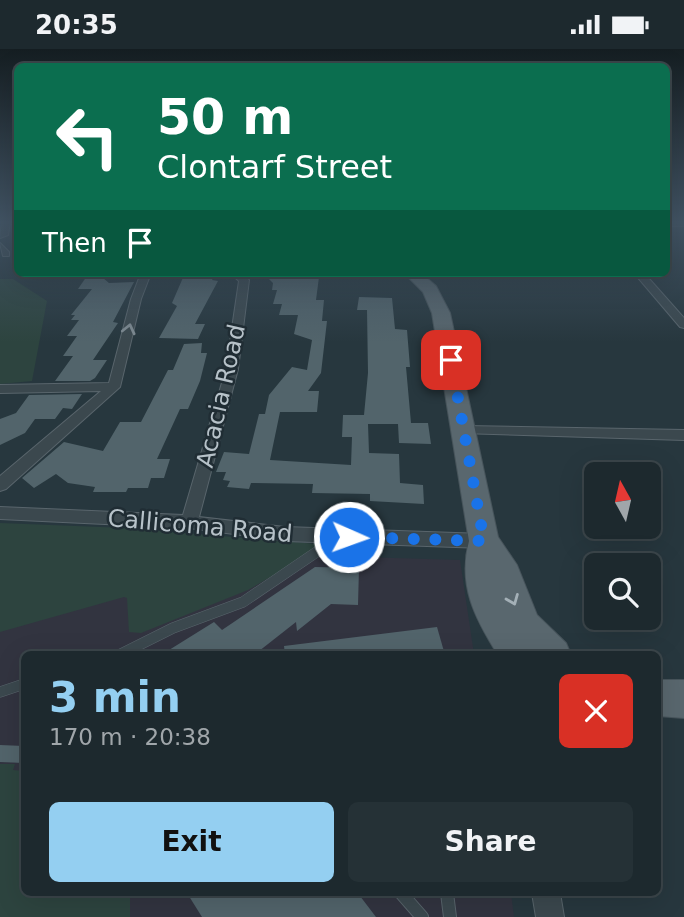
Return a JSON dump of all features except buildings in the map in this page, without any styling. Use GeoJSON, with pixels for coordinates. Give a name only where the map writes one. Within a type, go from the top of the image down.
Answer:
{"type":"FeatureCollection","features":[{"type":"Feature","properties":{"kind":"main road"},"geometry":{"type":"LineString","coordinates":[[416,277],[430,290],[441,313],[466,430],[484,541],[479,563],[487,596],[499,627],[539,651]]}},
{"type":"Feature","properties":{"kind":"main road"},"geometry":{"type":"LineString","coordinates":[[661,698],[684,699]]}},
{"type":"Feature","properties":{"kind":"street"},"geometry":{"type":"LineString","coordinates":[[0,485],[114,387],[136,299],[144,277]]}},
{"type":"Feature","properties":{"kind":"street","name":"Acacia Road"},"geometry":{"type":"LineString","coordinates":[[189,522],[232,369],[244,279],[241,277]]}},
{"type":"Feature","properties":{"kind":"street"},"geometry":{"type":"LineString","coordinates":[[642,277],[684,325]]}},
{"type":"Feature","properties":{"kind":"street"},"geometry":{"type":"LineString","coordinates":[[0,389],[114,387]]}},
{"type":"Feature","properties":{"kind":"street"},"geometry":{"type":"LineString","coordinates":[[466,430],[684,435]]}},
{"type":"Feature","properties":{"kind":"street","name":"Callicoma Road"},"geometry":{"type":"LineString","coordinates":[[0,513],[189,522],[324,536],[484,541]]}},
{"type":"Feature","properties":{"kind":"street"},"geometry":{"type":"LineString","coordinates":[[546,896],[550,917]]}},
{"type":"Feature","properties":{"kind":"lane"},"geometry":{"type":"LineString","coordinates":[[130,651],[173,628],[243,602],[321,549],[324,536]]}},
{"type":"Feature","properties":{"kind":"lane"},"geometry":{"type":"LineString","coordinates":[[0,692],[21,685]]}},
{"type":"Feature","properties":{"kind":"lane"},"geometry":{"type":"LineString","coordinates":[[404,896],[422,917]]}},
{"type":"Feature","properties":{"kind":"lane"},"geometry":{"type":"LineString","coordinates":[[447,896],[450,917]]}},
{"type":"Feature","properties":{"kind":"shaded area"},"geometry":{"type":"Polygon","coordinates":[[[0,546],[460,560],[474,651],[21,651],[21,896],[511,896],[514,917],[0,917],[0,546]]]}},
{"type":"Feature","properties":{"kind":"green space"},"geometry":{"type":"Polygon","coordinates":[[[0,279],[13,279],[47,301],[32,381],[0,384],[0,279]]]}},
{"type":"Feature","properties":{"kind":"green space"},"geometry":{"type":"Polygon","coordinates":[[[0,523],[126,528],[317,544],[312,553],[248,590],[141,633],[129,632],[127,598],[124,597],[0,632],[0,523]]]}},
{"type":"Feature","properties":{"kind":"green space"},"geometry":{"type":"Polygon","coordinates":[[[0,764],[15,764],[13,770],[21,771],[21,896],[130,896],[130,917],[0,917],[0,764]]]}},
{"type":"Feature","properties":{"kind":"route"},"geometry":{"type":"LineString","coordinates":[[349,537],[484,541],[466,430],[451,360]]}}]}
